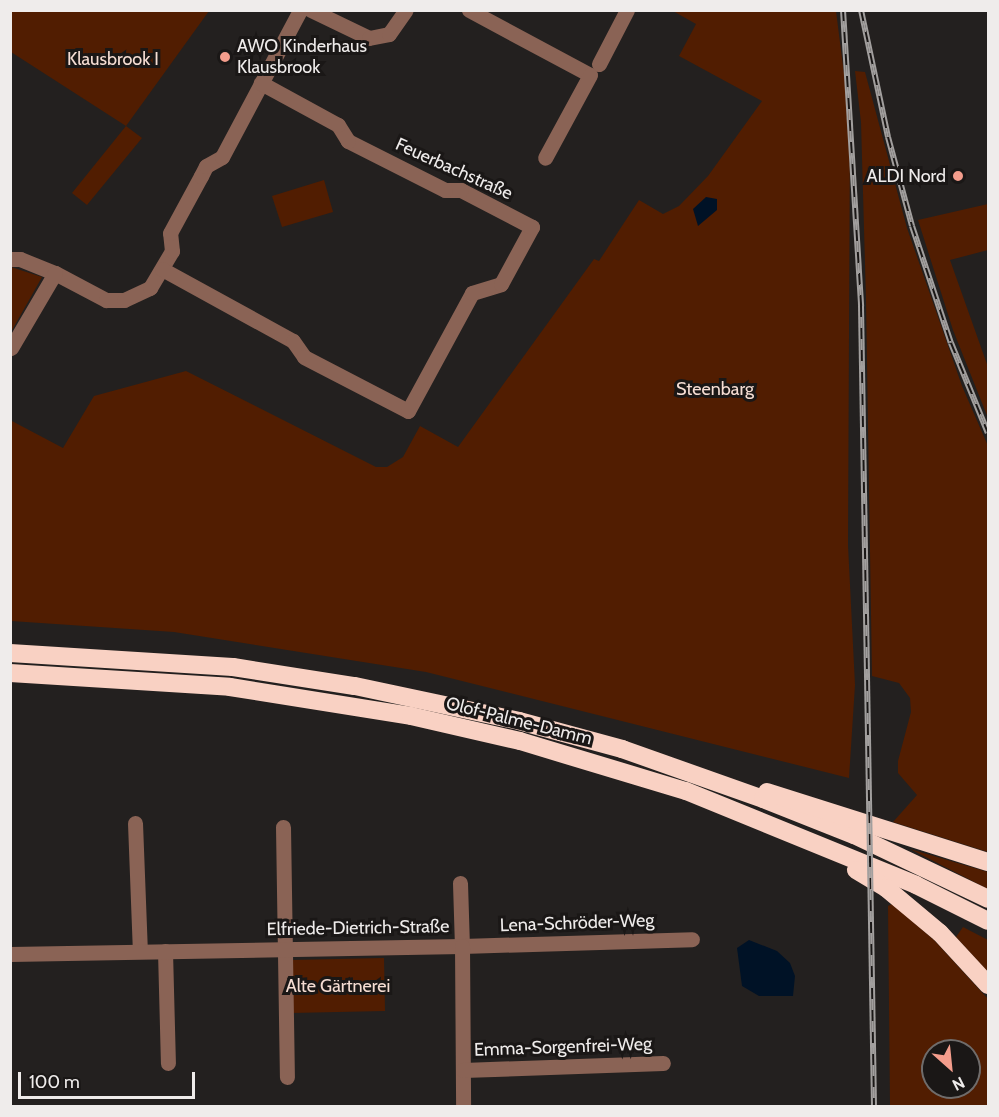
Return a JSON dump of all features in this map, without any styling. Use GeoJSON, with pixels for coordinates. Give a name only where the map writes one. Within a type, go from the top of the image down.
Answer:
{"type":"FeatureCollection","features":[{"type":"Feature","properties":{"kind":"highway","name":"Olof-Palme-Damm"},"geometry":{"type":"LineString","coordinates":[[10,653],[233,667],[355,686],[519,721],[622,749],[729,786],[854,835],[988,899]]}},
{"type":"Feature","properties":{"kind":"highway","name":"Olof-Palme-Damm"},"geometry":{"type":"LineString","coordinates":[[10,673],[230,687],[411,716],[597,763],[686,792],[814,843],[916,885],[988,921]]}},
{"type":"Feature","properties":{"kind":"highway"},"geometry":{"type":"LineString","coordinates":[[729,786],[784,794],[988,862]]}},
{"type":"Feature","properties":{"kind":"highway"},"geometry":{"type":"LineString","coordinates":[[814,843],[886,888],[940,933],[988,985]]}},
{"type":"Feature","properties":{"kind":"street"},"geometry":{"type":"LineString","coordinates":[[10,259],[20,259],[55,273],[87,292],[118,301],[150,288],[172,251],[170,233],[206,166],[222,157],[300,10]]}},
{"type":"Feature","properties":{"kind":"street"},"geometry":{"type":"LineString","coordinates":[[311,10],[369,38],[390,34],[406,10]]}},
{"type":"Feature","properties":{"kind":"street"},"geometry":{"type":"LineString","coordinates":[[469,10],[590,75],[545,158]]}},
{"type":"Feature","properties":{"kind":"street"},"geometry":{"type":"LineString","coordinates":[[599,64],[627,10]]}},
{"type":"Feature","properties":{"kind":"street","name":"Feuerbachstraße"},"geometry":{"type":"LineString","coordinates":[[162,269],[292,341],[304,357],[408,411],[472,293],[501,284],[532,227],[461,190],[445,190],[348,141],[338,125],[261,83]]}},
{"type":"Feature","properties":{"kind":"street"},"geometry":{"type":"LineString","coordinates":[[11,348],[55,273]]}},
{"type":"Feature","properties":{"kind":"street"},"geometry":{"type":"LineString","coordinates":[[135,823],[140,951]]}},
{"type":"Feature","properties":{"kind":"street"},"geometry":{"type":"LineString","coordinates":[[283,827],[287,1077]]}},
{"type":"Feature","properties":{"kind":"street"},"geometry":{"type":"LineString","coordinates":[[460,883],[462,946]]}},
{"type":"Feature","properties":{"kind":"street","name":"Lena-Schröder-Weg"},"geometry":{"type":"LineString","coordinates":[[462,946],[692,939]]}},
{"type":"Feature","properties":{"kind":"street","name":"Elfriede-Dietrich-Straße"},"geometry":{"type":"LineString","coordinates":[[10,954],[462,946],[463,1107]]}},
{"type":"Feature","properties":{"kind":"street"},"geometry":{"type":"LineString","coordinates":[[165,951],[168,1063]]}},
{"type":"Feature","properties":{"kind":"street","name":"Emma-Sorgenfrei-Weg"},"geometry":{"type":"LineString","coordinates":[[464,1070],[663,1063]]}},
{"type":"Feature","properties":{"kind":"green space","name":"Klausbrook I"},"geometry":{"type":"Polygon","coordinates":[[[10,11],[209,11],[126,126],[11,52],[10,11]]]}},
{"type":"Feature","properties":{"kind":"green space","name":"Steenbarg"},"geometry":{"type":"Polygon","coordinates":[[[673,11],[836,11],[850,121],[848,545],[855,685],[849,778],[426,672],[174,632],[11,621],[10,420],[63,448],[94,396],[186,371],[376,467],[387,467],[403,457],[420,426],[458,447],[594,259],[599,261],[639,200],[663,214],[679,206],[708,176],[762,101],[679,56],[696,24],[673,11]]]}},
{"type":"Feature","properties":{"kind":"green space"},"geometry":{"type":"Polygon","coordinates":[[[855,71],[865,72],[907,228],[962,386],[988,446],[988,852],[893,822],[917,795],[898,773],[898,761],[911,712],[910,698],[899,683],[872,676],[866,299],[861,122],[855,71]]]}},
{"type":"Feature","properties":{"kind":"green space"},"geometry":{"type":"Polygon","coordinates":[[[126,126],[142,138],[87,205],[72,193],[126,126]]]}},
{"type":"Feature","properties":{"kind":"green space"},"geometry":{"type":"Polygon","coordinates":[[[324,180],[333,212],[282,227],[272,196],[324,180]]]}},
{"type":"Feature","properties":{"kind":"green space"},"geometry":{"type":"Polygon","coordinates":[[[988,204],[988,250],[950,260],[988,367],[988,418],[953,330],[918,220],[988,204]]]}},
{"type":"Feature","properties":{"kind":"green space"},"geometry":{"type":"Polygon","coordinates":[[[10,267],[42,277],[11,332],[10,267]]]}},
{"type":"Feature","properties":{"kind":"green space"},"geometry":{"type":"Polygon","coordinates":[[[910,849],[988,872],[988,889],[910,849]]]}},
{"type":"Feature","properties":{"kind":"green space"},"geometry":{"type":"Polygon","coordinates":[[[892,904],[934,940],[988,999],[988,1106],[890,1106],[888,906],[892,904]]]}},
{"type":"Feature","properties":{"kind":"green space"},"geometry":{"type":"Polygon","coordinates":[[[963,927],[988,940],[988,972],[956,937],[963,927]]]}},
{"type":"Feature","properties":{"kind":"green space","name":"Alte Gärtnerei"},"geometry":{"type":"Polygon","coordinates":[[[384,958],[385,1011],[291,1013],[290,960],[384,958]]]}},
{"type":"Feature","properties":{"kind":"water"},"geometry":{"type":"Polygon","coordinates":[[[706,197],[717,199],[717,210],[698,226],[693,209],[706,197]]]}},
{"type":"Feature","properties":{"kind":"water"},"geometry":{"type":"Polygon","coordinates":[[[749,940],[777,951],[790,963],[795,976],[793,996],[759,996],[742,986],[737,948],[749,940]]]}},
{"type":"Feature","properties":{"kind":"railway"},"geometry":{"type":"LineString","coordinates":[[843,10],[861,306],[874,1106]]}},
{"type":"Feature","properties":{"kind":"railway"},"geometry":{"type":"LineString","coordinates":[[861,10],[888,137],[912,226],[951,343],[988,433]]}},
{"type":"Feature","properties":{"kind":"place","name":"AWO Kinderhaus Klausbrook"},"geometry":{"type":"Point","coordinates":[225,57]}},
{"type":"Feature","properties":{"kind":"place","name":"ALDI Nord"},"geometry":{"type":"Point","coordinates":[958,176]}}]}
